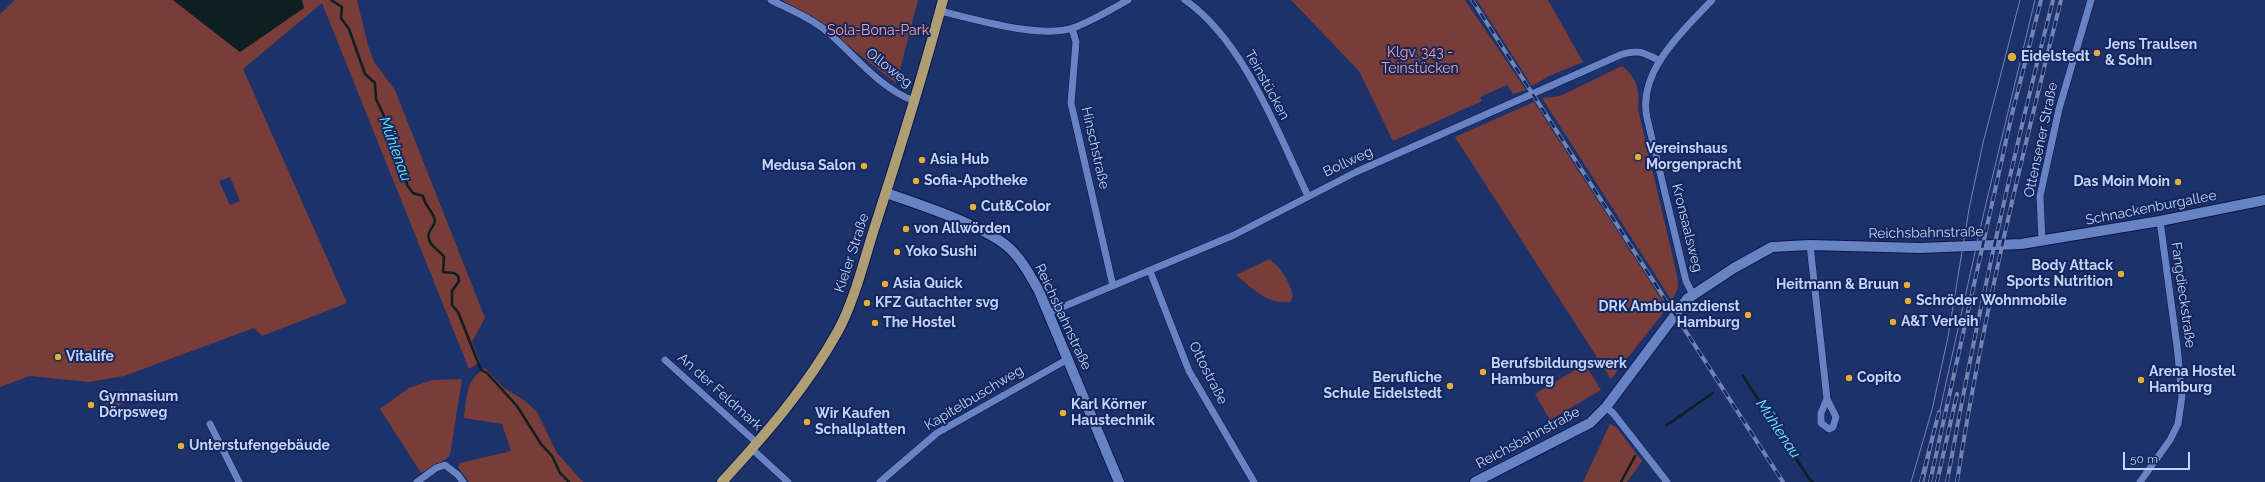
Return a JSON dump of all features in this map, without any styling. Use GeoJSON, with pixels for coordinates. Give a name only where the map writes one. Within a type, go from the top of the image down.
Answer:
{"type":"FeatureCollection","features":[{"type":"Feature","properties":{"kind":"main road","name":"Kieler Straße"},"geometry":{"type":"LineString","coordinates":[[722,482],[754,446],[821,361],[839,329],[856,290],[914,101],[943,0]]}},
{"type":"Feature","properties":{"kind":"street","name":"Olloweg"},"geometry":{"type":"LineString","coordinates":[[771,0],[805,17],[829,33],[888,87],[902,97],[914,101]]}},
{"type":"Feature","properties":{"kind":"street"},"geometry":{"type":"LineString","coordinates":[[940,11],[1032,30],[1052,31],[1072,28],[1128,0]]}},
{"type":"Feature","properties":{"kind":"street","name":"Teinstücken"},"geometry":{"type":"LineString","coordinates":[[1185,0],[1199,10],[1213,25],[1252,80],[1269,112],[1308,196]]}},
{"type":"Feature","properties":{"kind":"street","name":"Kronsaalsweg"},"geometry":{"type":"LineString","coordinates":[[1692,294],[1686,281],[1646,112],[1648,85],[1660,62],[1680,34],[1712,0]]}},
{"type":"Feature","properties":{"kind":"street","name":"Ottensener Straße"},"geometry":{"type":"LineString","coordinates":[[2042,241],[2040,196],[2059,109],[2091,0]]}},
{"type":"Feature","properties":{"kind":"street","name":"Hinschstraße"},"geometry":{"type":"LineString","coordinates":[[1072,28],[1076,42],[1071,103],[1113,286]]}},
{"type":"Feature","properties":{"kind":"street","name":"Bollweg"},"geometry":{"type":"LineString","coordinates":[[1048,313],[1234,235],[1356,172],[1620,55],[1631,52],[1643,52],[1660,62]]}},
{"type":"Feature","properties":{"kind":"street","name":"Reichsbahnstraße"},"geometry":{"type":"LineString","coordinates":[[886,193],[986,233],[1006,246],[1024,265],[1048,313],[1119,482]]}},
{"type":"Feature","properties":{"kind":"street","name":"Schnackenburgallee"},"geometry":{"type":"LineString","coordinates":[[2042,241],[2160,221],[2265,200]]}},
{"type":"Feature","properties":{"kind":"street","name":"Fangdieckstraße"},"geometry":{"type":"LineString","coordinates":[[2140,482],[2170,440],[2178,424],[2182,396],[2177,346],[2160,221]]}},
{"type":"Feature","properties":{"kind":"street","name":"Reichsbahnstraße"},"geometry":{"type":"LineString","coordinates":[[1475,482],[1590,423],[1606,407],[1692,294],[1772,247],[1810,245],[1920,248],[2000,246],[2042,241]]}},
{"type":"Feature","properties":{"kind":"street"},"geometry":{"type":"LineString","coordinates":[[1810,245],[1827,398]]}},
{"type":"Feature","properties":{"kind":"street","name":"Ottostraße"},"geometry":{"type":"LineString","coordinates":[[1150,270],[1189,371],[1254,482]]}},
{"type":"Feature","properties":{"kind":"street","name":"Kapitelbuschweg"},"geometry":{"type":"LineString","coordinates":[[880,482],[936,433],[1068,359]]}},
{"type":"Feature","properties":{"kind":"street","name":"An der Feldmark"},"geometry":{"type":"LineString","coordinates":[[665,360],[754,446],[788,482]]}},
{"type":"Feature","properties":{"kind":"street"},"geometry":{"type":"LineString","coordinates":[[1606,407],[1613,413],[1667,482]]}},
{"type":"Feature","properties":{"kind":"street"},"geometry":{"type":"LineString","coordinates":[[210,424],[239,482]]}},
{"type":"Feature","properties":{"kind":"street"},"geometry":{"type":"LineString","coordinates":[[417,482],[436,468],[444,466],[458,475],[463,482]]}},
{"type":"Feature","properties":{"kind":"green space"},"geometry":{"type":"Polygon","coordinates":[[[15,0],[173,0],[240,52],[303,8],[302,0],[357,0],[368,45],[374,62],[395,90],[485,318],[472,342],[480,362],[469,369],[322,3],[243,69],[347,303],[262,336],[254,328],[124,376],[89,382],[30,376],[0,387],[0,14],[15,0]],[[230,177],[219,181],[230,205],[240,201],[230,177]]]}},
{"type":"Feature","properties":{"kind":"green space","name":"Sola-Bona-Park"},"geometry":{"type":"Polygon","coordinates":[[[782,0],[918,0],[896,83],[820,24],[782,0]]]}},
{"type":"Feature","properties":{"kind":"green space","name":"Klgv. 343 - Teinstücken"},"geometry":{"type":"Polygon","coordinates":[[[1291,0],[1465,0],[1526,90],[1513,94],[1507,85],[1480,97],[1482,101],[1393,141],[1359,71],[1291,0]]]}},
{"type":"Feature","properties":{"kind":"green space"},"geometry":{"type":"Polygon","coordinates":[[[1477,0],[1548,0],[1583,62],[1549,76],[1532,86],[1477,0]]]}},
{"type":"Feature","properties":{"kind":"green space"},"geometry":{"type":"Polygon","coordinates":[[[1622,66],[1631,75],[1638,90],[1638,109],[1677,275],[1678,288],[1672,301],[1542,98],[1560,96],[1622,66]]]}},
{"type":"Feature","properties":{"kind":"green space"},"geometry":{"type":"Polygon","coordinates":[[[1534,102],[1667,308],[1611,379],[1455,137],[1534,102]]]}},
{"type":"Feature","properties":{"kind":"green space"},"geometry":{"type":"Polygon","coordinates":[[[1269,259],[1278,266],[1287,280],[1293,296],[1290,302],[1275,301],[1267,298],[1254,290],[1236,275],[1269,259]]]}},
{"type":"Feature","properties":{"kind":"green space"},"geometry":{"type":"Polygon","coordinates":[[[1585,364],[1601,390],[1550,420],[1535,394],[1585,364]]]}},
{"type":"Feature","properties":{"kind":"green space"},"geometry":{"type":"Polygon","coordinates":[[[485,368],[504,388],[524,400],[537,412],[557,453],[583,482],[469,482],[458,467],[460,463],[511,451],[502,424],[464,418],[470,384],[478,373],[485,368]]]}},
{"type":"Feature","properties":{"kind":"green space"},"geometry":{"type":"Polygon","coordinates":[[[462,379],[450,455],[442,462],[421,473],[380,409],[409,388],[432,380],[462,379]]]}},
{"type":"Feature","properties":{"kind":"green space"},"geometry":{"type":"Polygon","coordinates":[[[123,390],[128,401],[108,410],[103,399],[123,390]]]}},
{"type":"Feature","properties":{"kind":"green space"},"geometry":{"type":"Polygon","coordinates":[[[1610,424],[1616,427],[1642,461],[1627,482],[1583,482],[1610,424]]]}},
{"type":"Feature","properties":{"kind":"shaded area"},"geometry":{"type":"Polygon","coordinates":[[[173,0],[302,0],[304,8],[240,52],[173,0]]]}},
{"type":"Feature","properties":{"kind":"waterway","name":"Mühlenau"},"geometry":{"type":"LineString","coordinates":[[331,0],[342,7],[341,18],[349,29],[365,74],[375,83],[376,99],[384,116],[384,125],[395,155],[403,168],[407,185],[413,193],[423,196],[425,203],[434,217],[435,221],[430,232],[429,241],[444,257],[443,272],[454,273],[458,276],[459,281],[452,291],[452,305],[458,312],[481,370],[487,373],[517,406],[541,444],[552,456],[560,473],[569,482]]}},
{"type":"Feature","properties":{"kind":"waterway","name":"Mühlenau"},"geometry":{"type":"LineString","coordinates":[[1743,376],[1810,480],[1813,482]]}},
{"type":"Feature","properties":{"kind":"waterway","name":"Mühlenau"},"geometry":{"type":"LineString","coordinates":[[1667,425],[1713,393]]}},
{"type":"Feature","properties":{"kind":"waterway","name":"Mühlenau"},"geometry":{"type":"LineString","coordinates":[[1621,482],[1635,456]]}},
{"type":"Feature","properties":{"kind":"tram line"},"geometry":{"type":"LineString","coordinates":[[1911,482],[1932,410],[1948,337],[1969,209],[1983,143],[2020,0]]}},
{"type":"Feature","properties":{"kind":"tram line"},"geometry":{"type":"LineString","coordinates":[[1924,482],[1984,212],[2035,0]]}},
{"type":"Feature","properties":{"kind":"railway"},"geometry":{"type":"LineString","coordinates":[[1472,0],[1783,482]]}},
{"type":"Feature","properties":{"kind":"railway"},"geometry":{"type":"LineString","coordinates":[[1930,482],[2012,114],[2041,0]]}},
{"type":"Feature","properties":{"kind":"railway"},"geometry":{"type":"LineString","coordinates":[[1947,482],[1970,361],[1996,240],[2023,120],[2053,0]]}},
{"type":"Feature","properties":{"kind":"railway"},"geometry":{"type":"LineString","coordinates":[[1957,482],[1990,300],[2031,120],[2061,0]]}},
{"type":"Feature","properties":{"kind":"railway"},"geometry":{"type":"LineString","coordinates":[[1937,482],[1957,394]]}},
{"type":"Feature","properties":{"kind":"railway"},"geometry":{"type":"LineString","coordinates":[[1921,482],[1939,412]]}},
{"type":"Feature","properties":{"kind":"place","name":"Jens Traulsen & Sohn"},"geometry":{"type":"Point","coordinates":[2097,53]}},
{"type":"Feature","properties":{"kind":"place","name":"Eidelstedt"},"geometry":{"type":"Point","coordinates":[2012,57]}},
{"type":"Feature","properties":{"kind":"place","name":"Vereinshaus Morgenpracht"},"geometry":{"type":"Point","coordinates":[1638,157]}},
{"type":"Feature","properties":{"kind":"place","name":"Asia Hub"},"geometry":{"type":"Point","coordinates":[922,160]}},
{"type":"Feature","properties":{"kind":"place","name":"Medusa Salon"},"geometry":{"type":"Point","coordinates":[864,166]}},
{"type":"Feature","properties":{"kind":"place","name":"Sofia-Apotheke"},"geometry":{"type":"Point","coordinates":[916,181]}},
{"type":"Feature","properties":{"kind":"place","name":"Das Moin Moin"},"geometry":{"type":"Point","coordinates":[2178,182]}},
{"type":"Feature","properties":{"kind":"place","name":"Cut&Color"},"geometry":{"type":"Point","coordinates":[973,207]}},
{"type":"Feature","properties":{"kind":"place","name":"von Allwörden"},"geometry":{"type":"Point","coordinates":[906,229]}},
{"type":"Feature","properties":{"kind":"place","name":"Yoko Sushi"},"geometry":{"type":"Point","coordinates":[897,252]}},
{"type":"Feature","properties":{"kind":"place","name":"Body Attack Sports Nutrition"},"geometry":{"type":"Point","coordinates":[2121,274]}},
{"type":"Feature","properties":{"kind":"place","name":"Asia Quick"},"geometry":{"type":"Point","coordinates":[885,284]}},
{"type":"Feature","properties":{"kind":"place","name":"Heitmann & Bruun"},"geometry":{"type":"Point","coordinates":[1907,285]}},
{"type":"Feature","properties":{"kind":"place","name":"Schröder Wohnmobile"},"geometry":{"type":"Point","coordinates":[1908,301]}},
{"type":"Feature","properties":{"kind":"place","name":"KFZ Gutachter svg"},"geometry":{"type":"Point","coordinates":[867,303]}},
{"type":"Feature","properties":{"kind":"place","name":"DRK Ambulanzdienst Hamburg"},"geometry":{"type":"Point","coordinates":[1748,315]}},
{"type":"Feature","properties":{"kind":"place","name":"A&T Verleih"},"geometry":{"type":"Point","coordinates":[1893,322]}},
{"type":"Feature","properties":{"kind":"place","name":"The Hostel"},"geometry":{"type":"Point","coordinates":[875,323]}},
{"type":"Feature","properties":{"kind":"place","name":"Vitalife"},"geometry":{"type":"Point","coordinates":[58,357]}},
{"type":"Feature","properties":{"kind":"place","name":"Berufsbildungswerk Hamburg"},"geometry":{"type":"Point","coordinates":[1483,372]}},
{"type":"Feature","properties":{"kind":"place","name":"Copito"},"geometry":{"type":"Point","coordinates":[1849,378]}},
{"type":"Feature","properties":{"kind":"place","name":"Arena Hostel Hamburg"},"geometry":{"type":"Point","coordinates":[2141,380]}},
{"type":"Feature","properties":{"kind":"place","name":"Berufliche Schule Eidelstedt"},"geometry":{"type":"Point","coordinates":[1450,386]}},
{"type":"Feature","properties":{"kind":"place","name":"Gymnasium Dörpsweg"},"geometry":{"type":"Point","coordinates":[91,405]}},
{"type":"Feature","properties":{"kind":"place","name":"Karl Körner Haustechnik"},"geometry":{"type":"Point","coordinates":[1063,413]}},
{"type":"Feature","properties":{"kind":"place","name":"Wir Kaufen Schallplatten"},"geometry":{"type":"Point","coordinates":[807,422]}},
{"type":"Feature","properties":{"kind":"place","name":"Unterstufengebäude"},"geometry":{"type":"Point","coordinates":[181,446]}}]}
